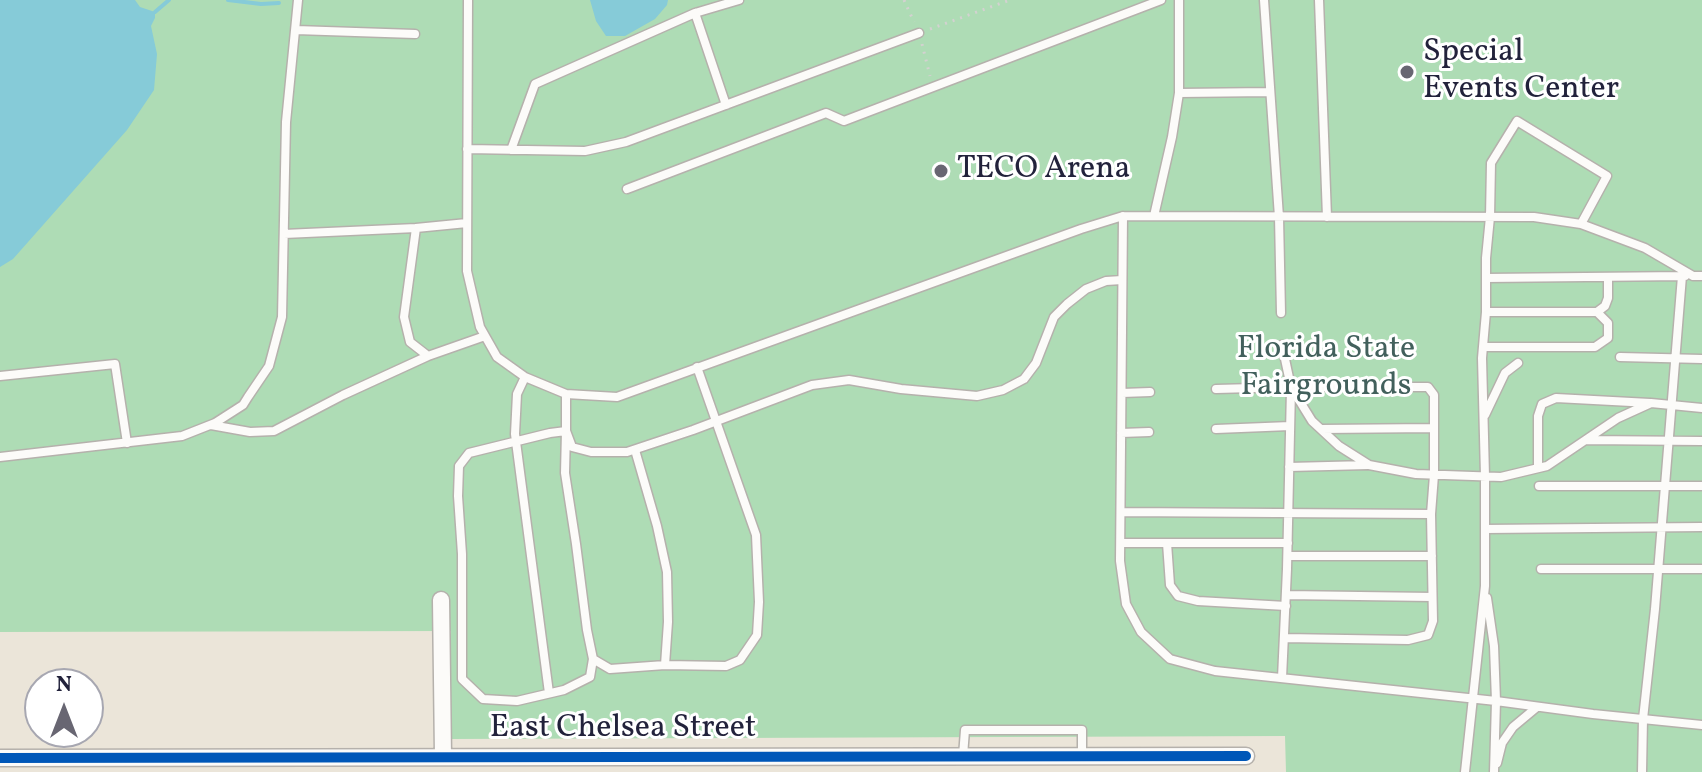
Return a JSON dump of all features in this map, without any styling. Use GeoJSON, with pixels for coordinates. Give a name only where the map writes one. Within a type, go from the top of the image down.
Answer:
{"type":"FeatureCollection","features":[{"type":"Feature","properties":{"kind":"street"},"geometry":{"type":"LineString","coordinates":[[441,600],[443,756]]}},
{"type":"Feature","properties":{"kind":"street","name":"East Chelsea Street"},"geometry":{"type":"LineString","coordinates":[[0,758],[421,764],[443,756],[1246,756]]}},
{"type":"Feature","properties":{"kind":"lane"},"geometry":{"type":"LineString","coordinates":[[0,457],[182,436],[209,425],[243,405],[269,366],[282,317],[286,122],[298,0]]}},
{"type":"Feature","properties":{"kind":"lane"},"geometry":{"type":"LineString","coordinates":[[468,0],[467,271],[480,327],[497,357],[525,377],[566,394],[617,397],[1123,216],[1534,217],[1581,224],[1645,248],[1698,276]]}},
{"type":"Feature","properties":{"kind":"lane"},"geometry":{"type":"LineString","coordinates":[[511,150],[535,84],[695,13],[739,0]]}},
{"type":"Feature","properties":{"kind":"lane"},"geometry":{"type":"LineString","coordinates":[[627,189],[826,113],[844,121],[1161,0]]}},
{"type":"Feature","properties":{"kind":"lane"},"geometry":{"type":"LineString","coordinates":[[1154,216],[1179,93],[1179,0]]}},
{"type":"Feature","properties":{"kind":"lane"},"geometry":{"type":"LineString","coordinates":[[1264,0],[1279,217],[1281,313]]}},
{"type":"Feature","properties":{"kind":"lane"},"geometry":{"type":"LineString","coordinates":[[1319,0],[1327,217]]}},
{"type":"Feature","properties":{"kind":"lane"},"geometry":{"type":"LineString","coordinates":[[695,13],[726,105]]}},
{"type":"Feature","properties":{"kind":"lane"},"geometry":{"type":"LineString","coordinates":[[296,30],[415,34]]}},
{"type":"Feature","properties":{"kind":"lane"},"geometry":{"type":"LineString","coordinates":[[467,149],[585,151],[626,142],[919,33]]}},
{"type":"Feature","properties":{"kind":"lane"},"geometry":{"type":"LineString","coordinates":[[1179,93],[1270,92]]}},
{"type":"Feature","properties":{"kind":"lane"},"geometry":{"type":"LineString","coordinates":[[1465,772],[1485,586],[1483,347],[1491,163],[1517,121],[1607,176],[1581,224]]}},
{"type":"Feature","properties":{"kind":"lane"},"geometry":{"type":"LineString","coordinates":[[1123,216],[1120,561],[1126,604],[1141,632],[1170,659],[1215,671],[1702,725]]}},
{"type":"Feature","properties":{"kind":"lane"},"geometry":{"type":"LineString","coordinates":[[284,234],[467,223]]}},
{"type":"Feature","properties":{"kind":"lane"},"geometry":{"type":"LineString","coordinates":[[416,228],[404,317],[410,342],[428,356]]}},
{"type":"Feature","properties":{"kind":"lane"},"geometry":{"type":"LineString","coordinates":[[1642,772],[1643,719],[1682,276]]}},
{"type":"Feature","properties":{"kind":"lane"},"geometry":{"type":"LineString","coordinates":[[1486,278],[1698,276]]}},
{"type":"Feature","properties":{"kind":"lane"},"geometry":{"type":"LineString","coordinates":[[1486,312],[1597,312],[1605,306],[1608,298],[1608,277]]}},
{"type":"Feature","properties":{"kind":"lane"},"geometry":{"type":"LineString","coordinates":[[566,431],[572,447],[591,452],[627,452],[812,385],[849,380],[977,396],[1003,390],[1024,379],[1036,363],[1054,317],[1067,304],[1086,289],[1106,281],[1122,280]]}},
{"type":"Feature","properties":{"kind":"lane"},"geometry":{"type":"LineString","coordinates":[[1483,347],[1595,347],[1608,338],[1608,323],[1597,312]]}},
{"type":"Feature","properties":{"kind":"lane"},"geometry":{"type":"LineString","coordinates":[[209,425],[250,432],[274,431],[428,356],[485,336]]}},
{"type":"Feature","properties":{"kind":"lane"},"geometry":{"type":"LineString","coordinates":[[1282,345],[1291,387],[1282,678]]}},
{"type":"Feature","properties":{"kind":"lane"},"geometry":{"type":"LineString","coordinates":[[1620,357],[1702,359]]}},
{"type":"Feature","properties":{"kind":"lane"},"geometry":{"type":"LineString","coordinates":[[1484,419],[1505,373],[1518,363]]}},
{"type":"Feature","properties":{"kind":"lane"},"geometry":{"type":"LineString","coordinates":[[0,376],[115,364],[127,443]]}},
{"type":"Feature","properties":{"kind":"lane"},"geometry":{"type":"LineString","coordinates":[[593,659],[610,669],[665,665],[726,666],[740,660],[757,635],[756,535],[697,367]]}},
{"type":"Feature","properties":{"kind":"lane"},"geometry":{"type":"LineString","coordinates":[[525,377],[517,394],[515,434],[549,693]]}},
{"type":"Feature","properties":{"kind":"lane"},"geometry":{"type":"LineString","coordinates":[[1291,387],[1312,421],[1339,446],[1369,465]]}},
{"type":"Feature","properties":{"kind":"lane"},"geometry":{"type":"LineString","coordinates":[[1216,389],[1428,387],[1434,395],[1431,514],[1433,621],[1428,635],[1408,640],[1284,638]]}},
{"type":"Feature","properties":{"kind":"lane"},"geometry":{"type":"LineString","coordinates":[[1122,393],[1150,392]]}},
{"type":"Feature","properties":{"kind":"lane"},"geometry":{"type":"LineString","coordinates":[[566,394],[566,431],[565,473],[593,659],[590,677],[564,690],[517,701],[483,699],[462,679],[459,466],[469,453],[566,431]]}},
{"type":"Feature","properties":{"kind":"lane"},"geometry":{"type":"LineString","coordinates":[[1538,468],[1538,416],[1542,404],[1556,398],[1702,408]]}},
{"type":"Feature","properties":{"kind":"lane"},"geometry":{"type":"LineString","coordinates":[[1289,467],[1369,465],[1416,474],[1501,477],[1547,466],[1618,418],[1651,403]]}},
{"type":"Feature","properties":{"kind":"lane"},"geometry":{"type":"LineString","coordinates":[[1216,429],[1290,426]]}},
{"type":"Feature","properties":{"kind":"lane"},"geometry":{"type":"LineString","coordinates":[[1321,429],[1434,428]]}},
{"type":"Feature","properties":{"kind":"lane"},"geometry":{"type":"LineString","coordinates":[[1121,433],[1149,432]]}},
{"type":"Feature","properties":{"kind":"lane"},"geometry":{"type":"LineString","coordinates":[[1586,440],[1702,441]]}},
{"type":"Feature","properties":{"kind":"lane"},"geometry":{"type":"LineString","coordinates":[[635,450],[667,572],[665,665]]}},
{"type":"Feature","properties":{"kind":"lane"},"geometry":{"type":"LineString","coordinates":[[1539,486],[1702,486]]}},
{"type":"Feature","properties":{"kind":"lane"},"geometry":{"type":"LineString","coordinates":[[1121,512],[1431,514]]}},
{"type":"Feature","properties":{"kind":"lane"},"geometry":{"type":"LineString","coordinates":[[1485,529],[1702,527]]}},
{"type":"Feature","properties":{"kind":"lane"},"geometry":{"type":"LineString","coordinates":[[1121,543],[1288,543]]}},
{"type":"Feature","properties":{"kind":"lane"},"geometry":{"type":"LineString","coordinates":[[1167,543],[1170,585],[1178,596],[1198,601],[1286,606]]}},
{"type":"Feature","properties":{"kind":"lane"},"geometry":{"type":"LineString","coordinates":[[1288,556],[1432,556]]}},
{"type":"Feature","properties":{"kind":"lane"},"geometry":{"type":"LineString","coordinates":[[1541,569],[1702,569]]}},
{"type":"Feature","properties":{"kind":"lane"},"geometry":{"type":"LineString","coordinates":[[1485,586],[1494,646],[1494,772]]}},
{"type":"Feature","properties":{"kind":"lane"},"geometry":{"type":"LineString","coordinates":[[1286,595],[1432,597]]}},
{"type":"Feature","properties":{"kind":"lane"},"geometry":{"type":"LineString","coordinates":[[1494,772],[1502,743],[1513,727],[1537,707]]}},
{"type":"Feature","properties":{"kind":"lane"},"geometry":{"type":"LineString","coordinates":[[963,756],[965,730],[1082,730],[1082,756]]}},
{"type":"Feature","properties":{"kind":"path"},"geometry":{"type":"LineString","coordinates":[[919,33],[1010,0]]}},
{"type":"Feature","properties":{"kind":"green space","name":"Florida State Fairgrounds"},"geometry":{"type":"Polygon","coordinates":[[[0,0],[1702,0],[1702,772],[1286,772],[1285,736],[449,739],[451,631],[0,632],[0,0]]]}},
{"type":"Feature","properties":{"kind":"water"},"geometry":{"type":"Polygon","coordinates":[[[0,0],[135,0],[140,7],[155,12],[151,26],[157,54],[154,90],[127,130],[13,259],[0,267],[0,0]]]}},
{"type":"Feature","properties":{"kind":"water"},"geometry":{"type":"Polygon","coordinates":[[[590,0],[668,0],[655,19],[625,36],[606,36],[596,21],[590,0]]]}},
{"type":"Feature","properties":{"kind":"waterway"},"geometry":{"type":"LineString","coordinates":[[155,12],[169,0]]}},
{"type":"Feature","properties":{"kind":"waterway"},"geometry":{"type":"LineString","coordinates":[[228,0],[279,3]]}},
{"type":"Feature","properties":{"kind":"cycle path"},"geometry":{"type":"LineString","coordinates":[[0,758],[1246,756]]}},
{"type":"Feature","properties":{"kind":"place","name":"Special Events Center"},"geometry":{"type":"Point","coordinates":[1407,72]}},
{"type":"Feature","properties":{"kind":"place","name":"TECO Arena"},"geometry":{"type":"Point","coordinates":[941,171]}}]}
